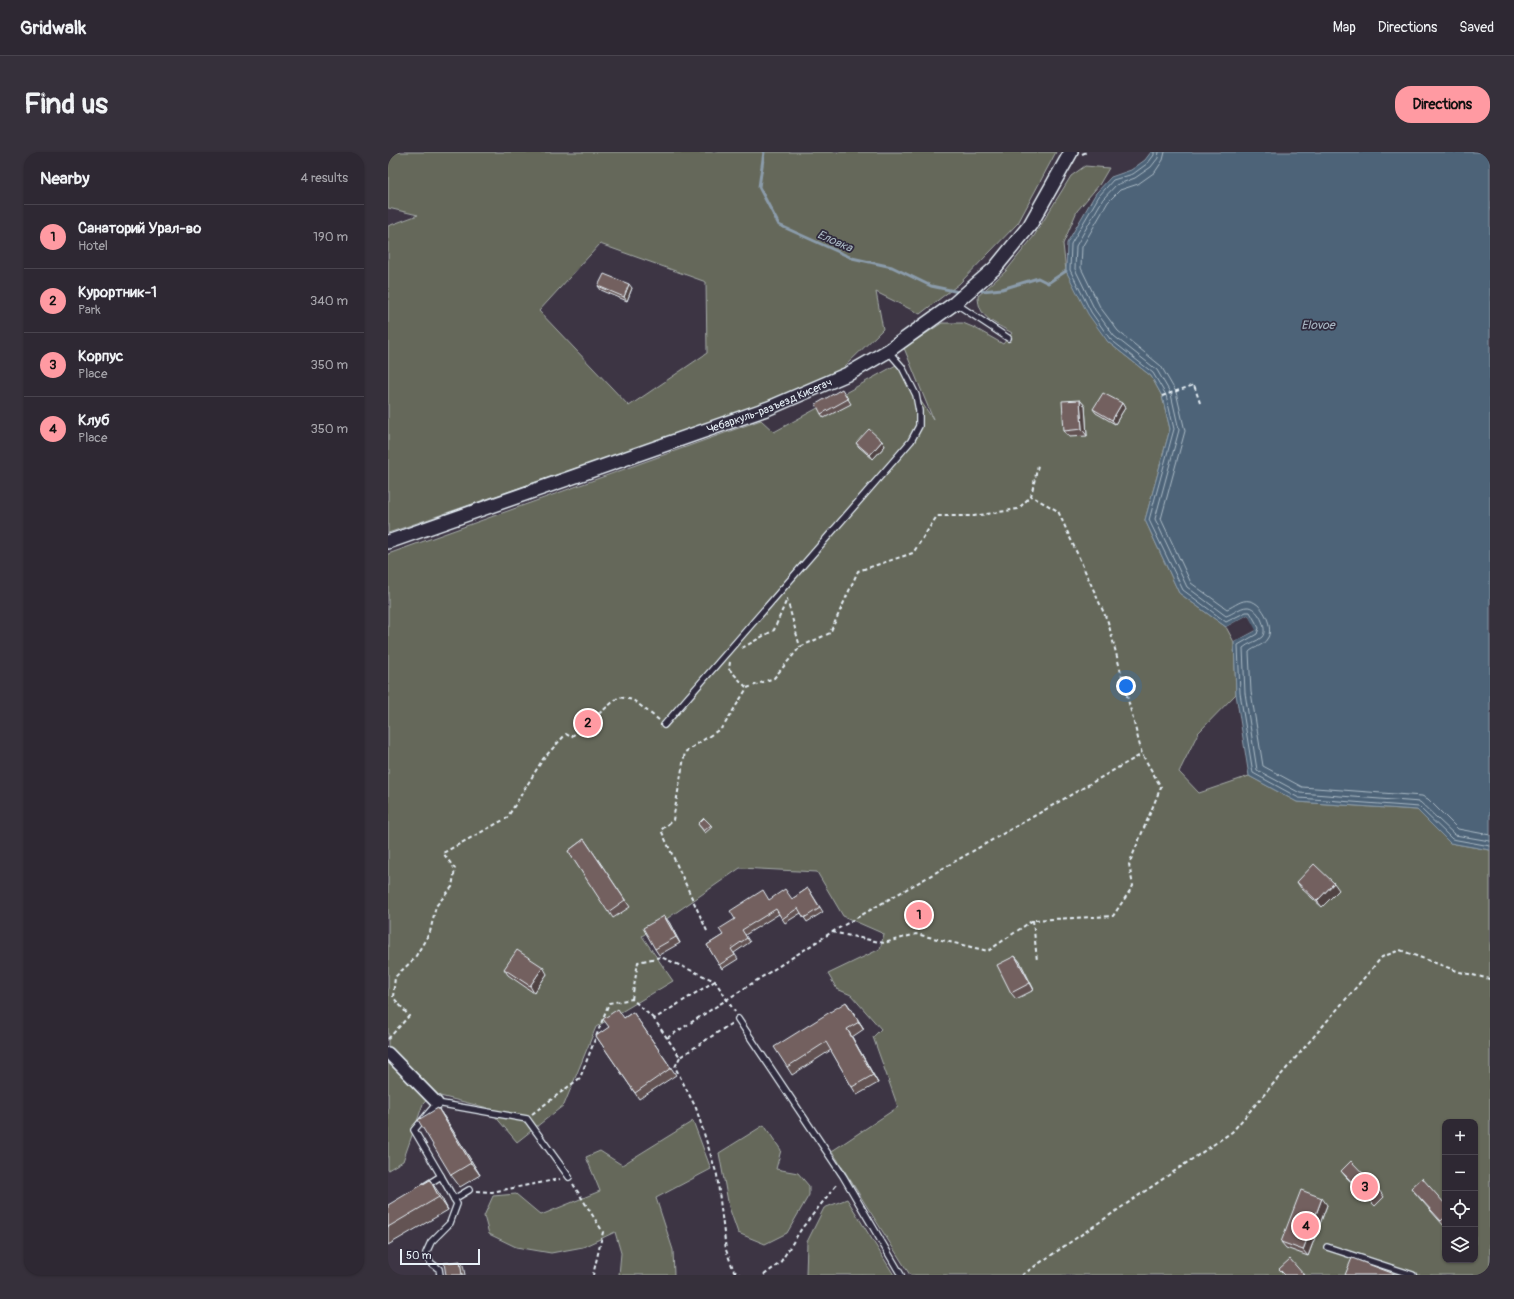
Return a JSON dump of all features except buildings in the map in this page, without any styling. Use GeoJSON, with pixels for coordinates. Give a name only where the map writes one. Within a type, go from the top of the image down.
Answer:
{"type":"FeatureCollection","features":[{"type":"Feature","properties":{"kind":"street","name":"Чебаркуль-разъезд Кисегач"},"geometry":{"type":"LineString","coordinates":[[388,542],[769,408],[850,373],[888,351],[955,303],[995,268],[1030,225],[1071,152]]}},
{"type":"Feature","properties":{"kind":"street"},"geometry":{"type":"LineString","coordinates":[[388,1053],[437,1103]]}},
{"type":"Feature","properties":{"kind":"lane"},"geometry":{"type":"LineString","coordinates":[[955,303],[1008,338]]}},
{"type":"Feature","properties":{"kind":"lane"},"geometry":{"type":"LineString","coordinates":[[664,725],[911,441],[918,426],[919,411],[916,395],[902,367],[888,351]]}},
{"type":"Feature","properties":{"kind":"lane"},"geometry":{"type":"LineString","coordinates":[[738,1018],[843,1176],[901,1275]]}},
{"type":"Feature","properties":{"kind":"lane"},"geometry":{"type":"LineString","coordinates":[[440,1275],[439,1269],[431,1263],[426,1253],[431,1242],[450,1223],[457,1204],[414,1130],[437,1103],[527,1119],[569,1177]]}},
{"type":"Feature","properties":{"kind":"lane"},"geometry":{"type":"LineString","coordinates":[[421,1188],[441,1176]]}},
{"type":"Feature","properties":{"kind":"lane"},"geometry":{"type":"LineString","coordinates":[[454,1199],[469,1190]]}},
{"type":"Feature","properties":{"kind":"lane"},"geometry":{"type":"LineString","coordinates":[[1327,1247],[1414,1275]]}},
{"type":"Feature","properties":{"kind":"path"},"geometry":{"type":"LineString","coordinates":[[1162,396],[1194,385],[1200,403]]}},
{"type":"Feature","properties":{"kind":"path"},"geometry":{"type":"LineString","coordinates":[[707,931],[661,830],[673,820],[686,752],[723,727],[747,688],[774,678],[800,647],[830,634],[858,571],[913,553],[937,516],[974,516],[1018,509],[1031,496],[1038,465]]}},
{"type":"Feature","properties":{"kind":"path"},"geometry":{"type":"LineString","coordinates":[[832,932],[884,943],[916,934],[988,951],[1033,920],[1113,916],[1133,886],[1128,864],[1161,787],[1142,754],[1108,622],[1058,511],[1031,496]]}},
{"type":"Feature","properties":{"kind":"path"},"geometry":{"type":"LineString","coordinates":[[737,651],[774,630],[787,599],[800,647]]}},
{"type":"Feature","properties":{"kind":"path"},"geometry":{"type":"LineString","coordinates":[[730,662],[729,669],[747,688]]}},
{"type":"Feature","properties":{"kind":"path"},"geometry":{"type":"LineString","coordinates":[[388,1039],[409,1016],[392,997],[395,977],[414,959],[430,932],[436,906],[452,887],[455,868],[444,853],[507,818],[543,759],[566,734],[571,737],[619,697],[633,700],[664,725]]}},
{"type":"Feature","properties":{"kind":"path"},"geometry":{"type":"LineString","coordinates":[[668,1038],[832,932],[1142,754]]}},
{"type":"Feature","properties":{"kind":"path"},"geometry":{"type":"LineString","coordinates":[[1033,920],[1037,961]]}},
{"type":"Feature","properties":{"kind":"path"},"geometry":{"type":"LineString","coordinates":[[1022,1275],[1232,1132],[1382,957],[1400,950],[1460,972],[1490,978]]}},
{"type":"Feature","properties":{"kind":"path"},"geometry":{"type":"LineString","coordinates":[[632,1000],[638,962],[661,957],[716,981],[738,1018],[680,1057],[675,1067],[696,1108],[717,1175],[726,1250],[734,1271],[740,1275]]}},
{"type":"Feature","properties":{"kind":"path"},"geometry":{"type":"LineString","coordinates":[[654,1019],[716,981]]}},
{"type":"Feature","properties":{"kind":"path"},"geometry":{"type":"LineString","coordinates":[[632,1000],[654,1019],[680,1057]]}},
{"type":"Feature","properties":{"kind":"path"},"geometry":{"type":"LineString","coordinates":[[527,1119],[580,1078],[609,1004],[632,1000]]}},
{"type":"Feature","properties":{"kind":"path"},"geometry":{"type":"LineString","coordinates":[[764,1275],[780,1263],[802,1228],[843,1176]]}},
{"type":"Feature","properties":{"kind":"path"},"geometry":{"type":"LineString","coordinates":[[469,1190],[492,1192],[569,1177],[603,1232],[593,1275]]}},
{"type":"Feature","properties":{"kind":"green space"},"geometry":{"type":"Polygon","coordinates":[[[388,152],[1056,152],[1018,223],[959,284],[920,314],[876,292],[883,329],[842,369],[772,401],[388,533],[388,226],[418,215],[388,208],[388,152]],[[600,244],[539,311],[629,406],[707,353],[706,282],[600,244]]]}},
{"type":"Feature","properties":{"kind":"green space"},"geometry":{"type":"Polygon","coordinates":[[[1085,166],[1109,168],[1099,185],[1077,211],[1063,244],[1066,271],[1108,342],[1151,376],[1162,396],[1170,429],[1145,520],[1179,593],[1226,627],[1234,642],[1236,694],[1198,733],[1179,772],[1199,793],[1249,776],[1297,802],[1417,810],[1450,843],[1490,850],[1490,1275],[910,1275],[832,1151],[898,1107],[873,1037],[881,1029],[851,995],[837,989],[828,974],[880,949],[884,934],[843,916],[817,872],[740,868],[642,936],[673,981],[596,1027],[564,1105],[517,1142],[488,1108],[432,1094],[423,1104],[403,1161],[388,1170],[388,554],[761,420],[774,432],[896,365],[933,419],[904,348],[942,323],[963,323],[1003,344],[1012,333],[994,323],[984,315],[981,310],[978,296],[1006,271],[1034,236],[1071,176],[1085,166]]]}},
{"type":"Feature","properties":{"kind":"green space"},"geometry":{"type":"Polygon","coordinates":[[[693,1121],[711,1169],[656,1198],[673,1250],[674,1275],[619,1275],[621,1253],[615,1232],[583,1247],[551,1253],[516,1247],[489,1234],[484,1216],[493,1196],[516,1194],[541,1215],[600,1191],[586,1157],[600,1151],[622,1165],[693,1121]]]}},
{"type":"Feature","properties":{"kind":"green space"},"geometry":{"type":"Polygon","coordinates":[[[764,1125],[781,1150],[776,1169],[798,1173],[809,1186],[809,1195],[787,1233],[765,1244],[738,1233],[729,1207],[719,1153],[764,1125]]]}},
{"type":"Feature","properties":{"kind":"green space"},"geometry":{"type":"Polygon","coordinates":[[[847,1199],[894,1275],[806,1275],[807,1242],[824,1208],[847,1199]]]}},
{"type":"Feature","properties":{"kind":"water","name":"Elovoe"},"geometry":{"type":"Polygon","coordinates":[[[1151,152],[1490,152],[1490,850],[1450,843],[1417,810],[1297,802],[1249,776],[1236,694],[1234,642],[1255,631],[1248,615],[1226,627],[1179,593],[1145,520],[1170,429],[1162,396],[1151,376],[1108,342],[1088,314],[1066,271],[1067,243],[1096,193],[1111,177],[1131,170],[1145,160],[1151,152]]]}},
{"type":"Feature","properties":{"kind":"pier"},"geometry":{"type":"Polygon","coordinates":[[[1248,615],[1256,630],[1234,642],[1233,640],[1253,630],[1247,618],[1227,628],[1226,627],[1248,615]]]}},
{"type":"Feature","properties":{"kind":"waterway","name":"Еловка"},"geometry":{"type":"LineString","coordinates":[[764,152],[759,187],[779,225],[852,258],[892,267],[931,286],[959,292]]}},
{"type":"Feature","properties":{"kind":"waterway","name":"Еловка"},"geometry":{"type":"LineString","coordinates":[[982,291],[1002,289],[1038,278],[1048,283],[1066,271]]}},
{"type":"Feature","properties":{"kind":"place","name":"Курортник-1"},"geometry":{"type":"Point","coordinates":[588,723]}},
{"type":"Feature","properties":{"kind":"place","name":"Санаторий Урал-во"},"geometry":{"type":"Point","coordinates":[919,915]}},
{"type":"Feature","properties":{"kind":"place","name":"Корпус"},"geometry":{"type":"Point","coordinates":[1365,1187]}},
{"type":"Feature","properties":{"kind":"place","name":"Клуб"},"geometry":{"type":"Point","coordinates":[1306,1226]}}]}
